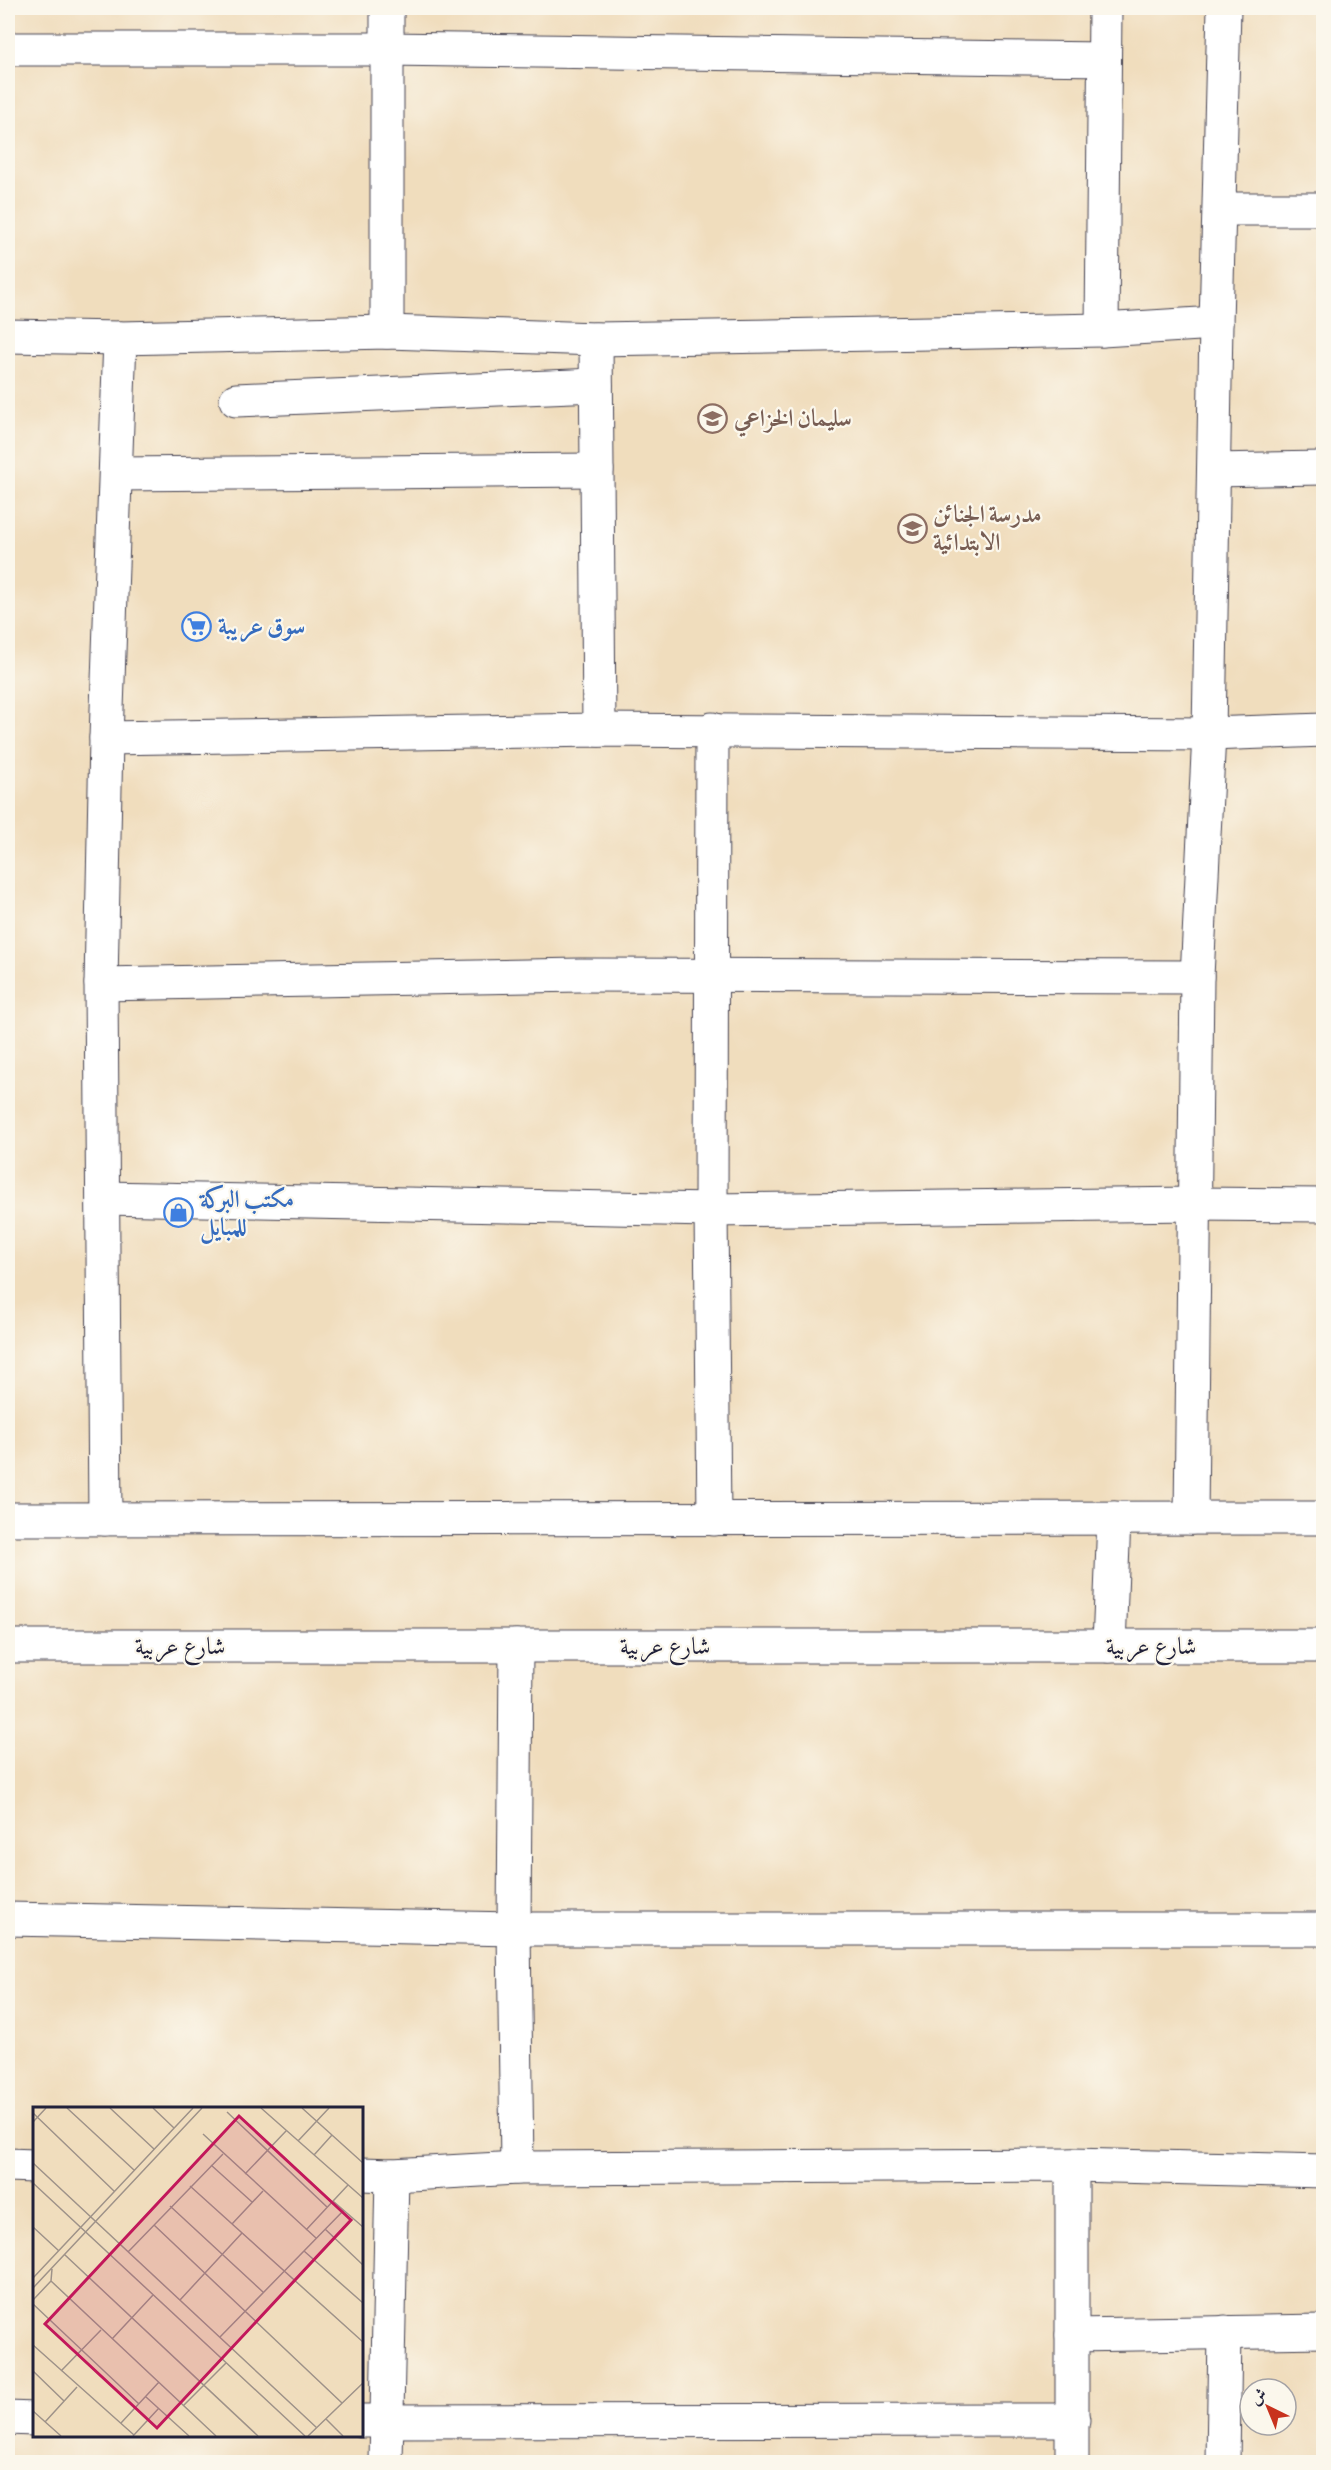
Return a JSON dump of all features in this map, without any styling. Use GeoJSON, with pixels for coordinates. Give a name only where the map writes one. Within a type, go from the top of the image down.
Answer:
{"type":"FeatureCollection","features":[{"type":"Feature","properties":{"kind":"street"},"geometry":{"type":"LineString","coordinates":[[387,8],[387,332]]}},
{"type":"Feature","properties":{"kind":"street"},"geometry":{"type":"LineString","coordinates":[[1102,330],[1105,8]]}},
{"type":"Feature","properties":{"kind":"street"},"geometry":{"type":"LineString","coordinates":[[1191,1518],[1197,977],[1209,734],[1224,8]]}},
{"type":"Feature","properties":{"kind":"street"},"geometry":{"type":"LineString","coordinates":[[8,49],[386,49],[1104,58]]}},
{"type":"Feature","properties":{"kind":"street"},"geometry":{"type":"LineString","coordinates":[[1220,208],[1323,209]]}},
{"type":"Feature","properties":{"kind":"street"},"geometry":{"type":"LineString","coordinates":[[8,336],[120,338],[387,332],[596,339],[1102,330],[1216,323]]}},
{"type":"Feature","properties":{"kind":"street"},"geometry":{"type":"LineString","coordinates":[[105,1519],[101,984],[106,738],[120,338]]}},
{"type":"Feature","properties":{"kind":"street"},"geometry":{"type":"LineString","coordinates":[[596,339],[599,730]]}},
{"type":"Feature","properties":{"kind":"street"},"geometry":{"type":"LineString","coordinates":[[236,400],[596,385]]}},
{"type":"Feature","properties":{"kind":"street"},"geometry":{"type":"LineString","coordinates":[[1214,470],[1323,468]]}},
{"type":"Feature","properties":{"kind":"street"},"geometry":{"type":"LineString","coordinates":[[116,474],[597,470]]}},
{"type":"Feature","properties":{"kind":"street"},"geometry":{"type":"LineString","coordinates":[[106,738],[712,729],[1209,734],[1323,730]]}},
{"type":"Feature","properties":{"kind":"street"},"geometry":{"type":"LineString","coordinates":[[712,729],[711,1210],[714,1519]]}},
{"type":"Feature","properties":{"kind":"street"},"geometry":{"type":"LineString","coordinates":[[101,984],[568,975],[1197,977]]}},
{"type":"Feature","properties":{"kind":"street"},"geometry":{"type":"LineString","coordinates":[[104,1198],[711,1210],[1195,1204],[1323,1205]]}},
{"type":"Feature","properties":{"kind":"street"},"geometry":{"type":"LineString","coordinates":[[1109,1646],[1114,1518]]}},
{"type":"Feature","properties":{"kind":"street"},"geometry":{"type":"LineString","coordinates":[[8,1519],[1323,1518]]}},
{"type":"Feature","properties":{"kind":"street","name":"شارع عربية"},"geometry":{"type":"LineString","coordinates":[[8,1646],[1323,1646]]}},
{"type":"Feature","properties":{"kind":"street"},"geometry":{"type":"LineString","coordinates":[[516,1646],[514,1929],[517,2168]]}},
{"type":"Feature","properties":{"kind":"street"},"geometry":{"type":"LineString","coordinates":[[8,1919],[514,1929],[1323,1929]]}},
{"type":"Feature","properties":{"kind":"street"},"geometry":{"type":"LineString","coordinates":[[8,2165],[33,2166]]}},
{"type":"Feature","properties":{"kind":"street"},"geometry":{"type":"LineString","coordinates":[[1072,2165],[1072,2463]]}},
{"type":"Feature","properties":{"kind":"street"},"geometry":{"type":"LineString","coordinates":[[386,2463],[374,2421],[377,2175],[517,2168],[1072,2165],[1323,2171]]}},
{"type":"Feature","properties":{"kind":"street"},"geometry":{"type":"LineString","coordinates":[[1072,2335],[1323,2331]]}},
{"type":"Feature","properties":{"kind":"street"},"geometry":{"type":"LineString","coordinates":[[1223,2463],[1226,2332]]}},
{"type":"Feature","properties":{"kind":"street"},"geometry":{"type":"LineString","coordinates":[[8,2418],[33,2419]]}},
{"type":"Feature","properties":{"kind":"street"},"geometry":{"type":"LineString","coordinates":[[374,2421],[1073,2420]]}},
{"type":"Feature","properties":{"kind":"place","name":"سليمان الخزاعي"},"geometry":{"type":"Point","coordinates":[713,418]}},
{"type":"Feature","properties":{"kind":"place","name":"مدرسة الجنائن الابتدائية"},"geometry":{"type":"Point","coordinates":[912,528]}},
{"type":"Feature","properties":{"kind":"place","name":"سوق عريبة"},"geometry":{"type":"Point","coordinates":[197,626]}},
{"type":"Feature","properties":{"kind":"place","name":"مكتب البركة للمبايل"},"geometry":{"type":"Point","coordinates":[179,1213]}}]}
